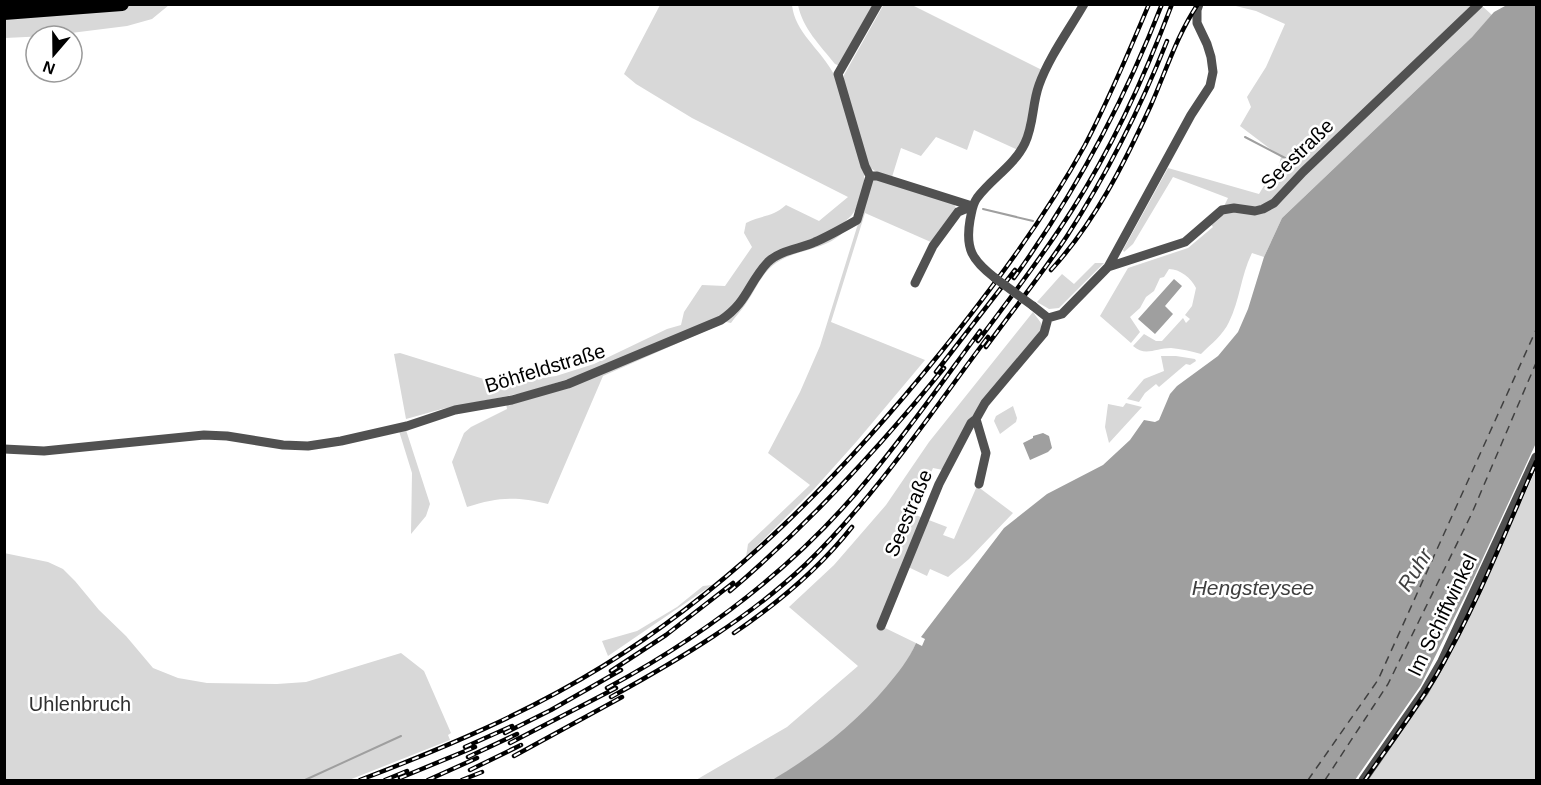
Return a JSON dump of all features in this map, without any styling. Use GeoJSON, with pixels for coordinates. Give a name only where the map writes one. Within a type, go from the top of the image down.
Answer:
{"type":"FeatureCollection","features":[{"type":"Feature","properties":{"kind":"highway"},"geometry":{"type":"LineString","coordinates":[[4,11],[77,4]]}},
{"type":"Feature","properties":{"kind":"highway"},"geometry":{"type":"LineString","coordinates":[[4,11],[122,4]]}},
{"type":"Feature","properties":{"kind":"street"},"geometry":{"type":"LineString","coordinates":[[878,4],[838,74],[865,166],[870,176],[877,176],[972,206]]}},
{"type":"Feature","properties":{"kind":"street"},"geometry":{"type":"LineString","coordinates":[[1048,318],[979,266],[969,245],[969,230],[972,206],[1020,153],[1030,131],[1039,84],[1084,4]]}},
{"type":"Feature","properties":{"kind":"street","name":"Seestraße"},"geometry":{"type":"LineString","coordinates":[[881,626],[939,484],[970,423],[976,419],[985,403],[1044,333],[1048,318],[1062,314],[1108,267],[1191,115],[1210,86],[1213,72],[1211,57],[1208,44],[1197,23],[1199,4]]}},
{"type":"Feature","properties":{"kind":"street","name":"Seestraße"},"geometry":{"type":"LineString","coordinates":[[1108,267],[1185,242],[1222,210],[1234,208],[1255,211],[1274,203],[1303,172],[1479,4]]}},
{"type":"Feature","properties":{"kind":"street","name":"Böhfeldstraße"},"geometry":{"type":"LineString","coordinates":[[4,449],[52,451],[204,435],[227,436],[283,445],[323,445],[378,433],[455,410],[512,400],[568,384],[721,320],[742,302],[768,262],[784,253],[816,242],[856,220],[870,176]]}},
{"type":"Feature","properties":{"kind":"street"},"geometry":{"type":"LineString","coordinates":[[915,283],[933,246],[958,213],[972,206]]}},
{"type":"Feature","properties":{"kind":"street"},"geometry":{"type":"LineString","coordinates":[[976,419],[986,453],[979,484]]}},
{"type":"Feature","properties":{"kind":"street","name":"Im Schiffwinkel"},"geometry":{"type":"LineString","coordinates":[[1363,780],[1424,692],[1442,661],[1536,457]]}},
{"type":"Feature","properties":{"kind":"green space"},"geometry":{"type":"Polygon","coordinates":[[[884,4],[912,5],[1042,70],[1028,129],[1018,150],[974,130],[967,150],[936,137],[921,156],[901,148],[892,177],[878,173],[869,167],[844,83],[844,75],[884,4]]]}},
{"type":"Feature","properties":{"kind":"green space"},"geometry":{"type":"Polygon","coordinates":[[[1480,4],[1492,15],[1472,37],[1282,218],[1264,257],[1252,253],[1229,322],[1201,354],[1171,348],[1142,351],[1133,346],[1144,334],[1156,341],[1162,341],[1183,318],[1186,323],[1190,319],[1185,315],[1192,306],[1196,288],[1181,272],[1169,269],[1164,277],[1160,278],[1154,291],[1146,297],[1140,308],[1130,317],[1140,332],[1131,343],[1100,316],[1128,268],[1188,248],[1213,227],[1209,222],[1222,210],[1228,198],[1173,177],[1133,244],[1124,252],[1123,250],[1168,168],[1259,194],[1265,184],[1273,187],[1281,157],[1240,126],[1251,107],[1247,97],[1266,67],[1285,24],[1256,11],[1232,5],[1480,4]]]}},
{"type":"Feature","properties":{"kind":"green space"},"geometry":{"type":"Polygon","coordinates":[[[133,5],[169,5],[152,19],[127,26],[84,31],[84,24],[24,24],[24,37],[5,38],[5,16],[133,5]]]}},
{"type":"Feature","properties":{"kind":"green space"},"geometry":{"type":"Polygon","coordinates":[[[660,5],[792,5],[794,15],[803,32],[827,63],[838,82],[847,107],[864,171],[864,183],[856,209],[839,227],[785,250],[724,315],[597,370],[527,392],[442,409],[406,419],[394,354],[400,353],[499,382],[556,376],[594,364],[667,329],[681,325],[684,312],[702,285],[725,286],[752,247],[744,233],[746,223],[772,214],[786,205],[819,221],[848,197],[692,118],[636,84],[624,74],[660,5]]]}},
{"type":"Feature","properties":{"kind":"green space"},"geometry":{"type":"Polygon","coordinates":[[[798,5],[875,5],[840,66],[835,64],[813,36],[800,14],[798,5]]]}},
{"type":"Feature","properties":{"kind":"green space"},"geometry":{"type":"Polygon","coordinates":[[[874,179],[954,204],[957,210],[933,243],[865,213],[831,322],[925,360],[815,488],[746,557],[748,544],[810,485],[768,453],[800,392],[820,346],[871,182],[874,179]]]}},
{"type":"Feature","properties":{"kind":"green space"},"geometry":{"type":"Polygon","coordinates":[[[847,228],[831,241],[794,254],[771,267],[731,323],[726,322],[603,376],[548,504],[507,499],[467,507],[452,462],[464,433],[471,427],[507,409],[506,403],[724,321],[770,263],[847,228]]]}},
{"type":"Feature","properties":{"kind":"green space"},"geometry":{"type":"Polygon","coordinates":[[[1095,263],[1104,263],[1059,308],[1049,309],[1037,302],[1062,274],[1074,284],[1095,263]]]}},
{"type":"Feature","properties":{"kind":"green space"},"geometry":{"type":"Polygon","coordinates":[[[1033,312],[1041,323],[1042,329],[964,428],[943,470],[933,468],[913,514],[947,527],[943,535],[954,539],[977,486],[1013,513],[969,559],[948,577],[930,569],[927,576],[906,566],[881,626],[916,643],[895,679],[846,729],[811,756],[776,778],[752,782],[696,780],[787,727],[858,666],[789,607],[834,565],[886,505],[929,442],[1033,312]]]}},
{"type":"Feature","properties":{"kind":"green space"},"geometry":{"type":"Polygon","coordinates":[[[1161,356],[1176,356],[1196,361],[1190,365],[1186,364],[1159,387],[1156,384],[1145,393],[1139,402],[1127,399],[1144,379],[1164,371],[1161,356]]]}},
{"type":"Feature","properties":{"kind":"green space"},"geometry":{"type":"Polygon","coordinates":[[[1126,403],[1142,407],[1109,443],[1105,427],[1108,404],[1123,407],[1126,403]]]}},
{"type":"Feature","properties":{"kind":"green space"},"geometry":{"type":"Polygon","coordinates":[[[1013,406],[1016,422],[1000,434],[994,421],[996,416],[1013,406]]]}},
{"type":"Feature","properties":{"kind":"green space"},"geometry":{"type":"Polygon","coordinates":[[[406,430],[430,504],[426,516],[411,534],[412,473],[399,431],[406,430]]]}},
{"type":"Feature","properties":{"kind":"green space"},"geometry":{"type":"Polygon","coordinates":[[[1536,469],[1536,780],[1367,780],[1426,696],[1503,543],[1536,469]]]}},
{"type":"Feature","properties":{"kind":"green space","name":"Uhlenbruch"},"geometry":{"type":"Polygon","coordinates":[[[4,553],[48,562],[63,569],[153,668],[178,678],[207,683],[306,682],[401,653],[424,671],[451,733],[448,735],[450,740],[349,780],[5,780],[4,553]]]}},
{"type":"Feature","properties":{"kind":"green space"},"geometry":{"type":"Polygon","coordinates":[[[712,585],[608,656],[602,641],[637,631],[677,607],[703,586],[712,585]]]}},
{"type":"Feature","properties":{"kind":"water","name":"Hengsteysee"},"geometry":{"type":"Polygon","coordinates":[[[1536,5],[1536,443],[1471,584],[1421,685],[1355,780],[772,780],[834,738],[887,686],[916,643],[922,646],[925,639],[921,637],[1004,528],[1047,494],[1103,465],[1130,440],[1144,420],[1155,422],[1159,420],[1170,394],[1177,386],[1218,356],[1238,332],[1248,309],[1264,257],[1282,218],[1472,37],[1494,12],[1505,6],[1536,5]]]}},
{"type":"Feature","properties":{"kind":"water"},"geometry":{"type":"Polygon","coordinates":[[[1174,279],[1182,286],[1165,306],[1173,314],[1155,334],[1138,319],[1174,279]]]}},
{"type":"Feature","properties":{"kind":"water"},"geometry":{"type":"Polygon","coordinates":[[[1043,433],[1049,436],[1052,448],[1030,460],[1023,443],[1043,433]]]}},
{"type":"Feature","properties":{"kind":"waterway"},"geometry":{"type":"LineString","coordinates":[[1245,137],[1289,160]]}},
{"type":"Feature","properties":{"kind":"waterway"},"geometry":{"type":"LineString","coordinates":[[983,209],[1033,221]]}},
{"type":"Feature","properties":{"kind":"waterway"},"geometry":{"type":"LineString","coordinates":[[305,780],[401,736]]}},
{"type":"Feature","properties":{"kind":"ferry route"},"geometry":{"type":"LineString","coordinates":[[1308,780],[1378,680],[1536,330]]}},
{"type":"Feature","properties":{"kind":"ferry route"},"geometry":{"type":"LineString","coordinates":[[1325,780],[1388,684],[1472,513],[1536,363]]}},
{"type":"Feature","properties":{"kind":"railway"},"geometry":{"type":"LineString","coordinates":[[360,780],[484,729],[545,699],[603,666],[652,634],[698,599],[786,523],[904,397],[1018,252],[1085,145],[1111,93],[1149,4]]}},
{"type":"Feature","properties":{"kind":"railway"},"geometry":{"type":"LineString","coordinates":[[1014,278],[1058,213],[1097,146],[1162,4]]}},
{"type":"Feature","properties":{"kind":"railway"},"geometry":{"type":"LineString","coordinates":[[978,341],[1050,244],[1087,186],[1127,110],[1172,4]]}},
{"type":"Feature","properties":{"kind":"railway"},"geometry":{"type":"LineString","coordinates":[[1051,270],[1067,252],[1107,192],[1130,149],[1178,41],[1198,4]]}},
{"type":"Feature","properties":{"kind":"railway"},"geometry":{"type":"LineString","coordinates":[[986,347],[1038,278],[1082,213],[1134,116],[1167,41]]}},
{"type":"Feature","properties":{"kind":"railway"},"geometry":{"type":"LineString","coordinates":[[936,372],[1015,270]]}},
{"type":"Feature","properties":{"kind":"railway"},"geometry":{"type":"LineString","coordinates":[[607,688],[680,645],[714,621],[748,596],[811,540],[883,461],[980,331]]}},
{"type":"Feature","properties":{"kind":"railway"},"geometry":{"type":"LineString","coordinates":[[611,697],[663,668],[737,620],[806,564],[832,538],[879,483],[988,337]]}},
{"type":"Feature","properties":{"kind":"railway"},"geometry":{"type":"LineString","coordinates":[[730,591],[788,539],[842,484],[944,368]]}},
{"type":"Feature","properties":{"kind":"railway"},"geometry":{"type":"LineString","coordinates":[[1365,780],[1420,701],[1465,623],[1536,462]]}},
{"type":"Feature","properties":{"kind":"railway"},"geometry":{"type":"LineString","coordinates":[[734,633],[797,585],[852,527]]}},
{"type":"Feature","properties":{"kind":"railway"},"geometry":{"type":"LineString","coordinates":[[611,671],[666,635],[733,583]]}},
{"type":"Feature","properties":{"kind":"railway"},"geometry":{"type":"LineString","coordinates":[[505,733],[621,670]]}},
{"type":"Feature","properties":{"kind":"railway"},"geometry":{"type":"LineString","coordinates":[[510,743],[616,688]]}},
{"type":"Feature","properties":{"kind":"railway"},"geometry":{"type":"LineString","coordinates":[[514,756],[622,697]]}},
{"type":"Feature","properties":{"kind":"railway"},"geometry":{"type":"LineString","coordinates":[[465,747],[512,726]]}},
{"type":"Feature","properties":{"kind":"railway"},"geometry":{"type":"LineString","coordinates":[[468,757],[517,734]]}},
{"type":"Feature","properties":{"kind":"railway"},"geometry":{"type":"LineString","coordinates":[[470,770],[521,745]]}},
{"type":"Feature","properties":{"kind":"railway"},"geometry":{"type":"LineString","coordinates":[[400,778],[475,747]]}},
{"type":"Feature","properties":{"kind":"railway"},"geometry":{"type":"LineString","coordinates":[[428,780],[477,758]]}},
{"type":"Feature","properties":{"kind":"railway"},"geometry":{"type":"LineString","coordinates":[[385,780],[407,771]]}},
{"type":"Feature","properties":{"kind":"railway"},"geometry":{"type":"LineString","coordinates":[[462,780],[482,772]]}},
{"type":"Feature","properties":{"kind":"water label","name":"Ruhr"},"geometry":{"type":"Point","coordinates":[1415,570]}}]}
